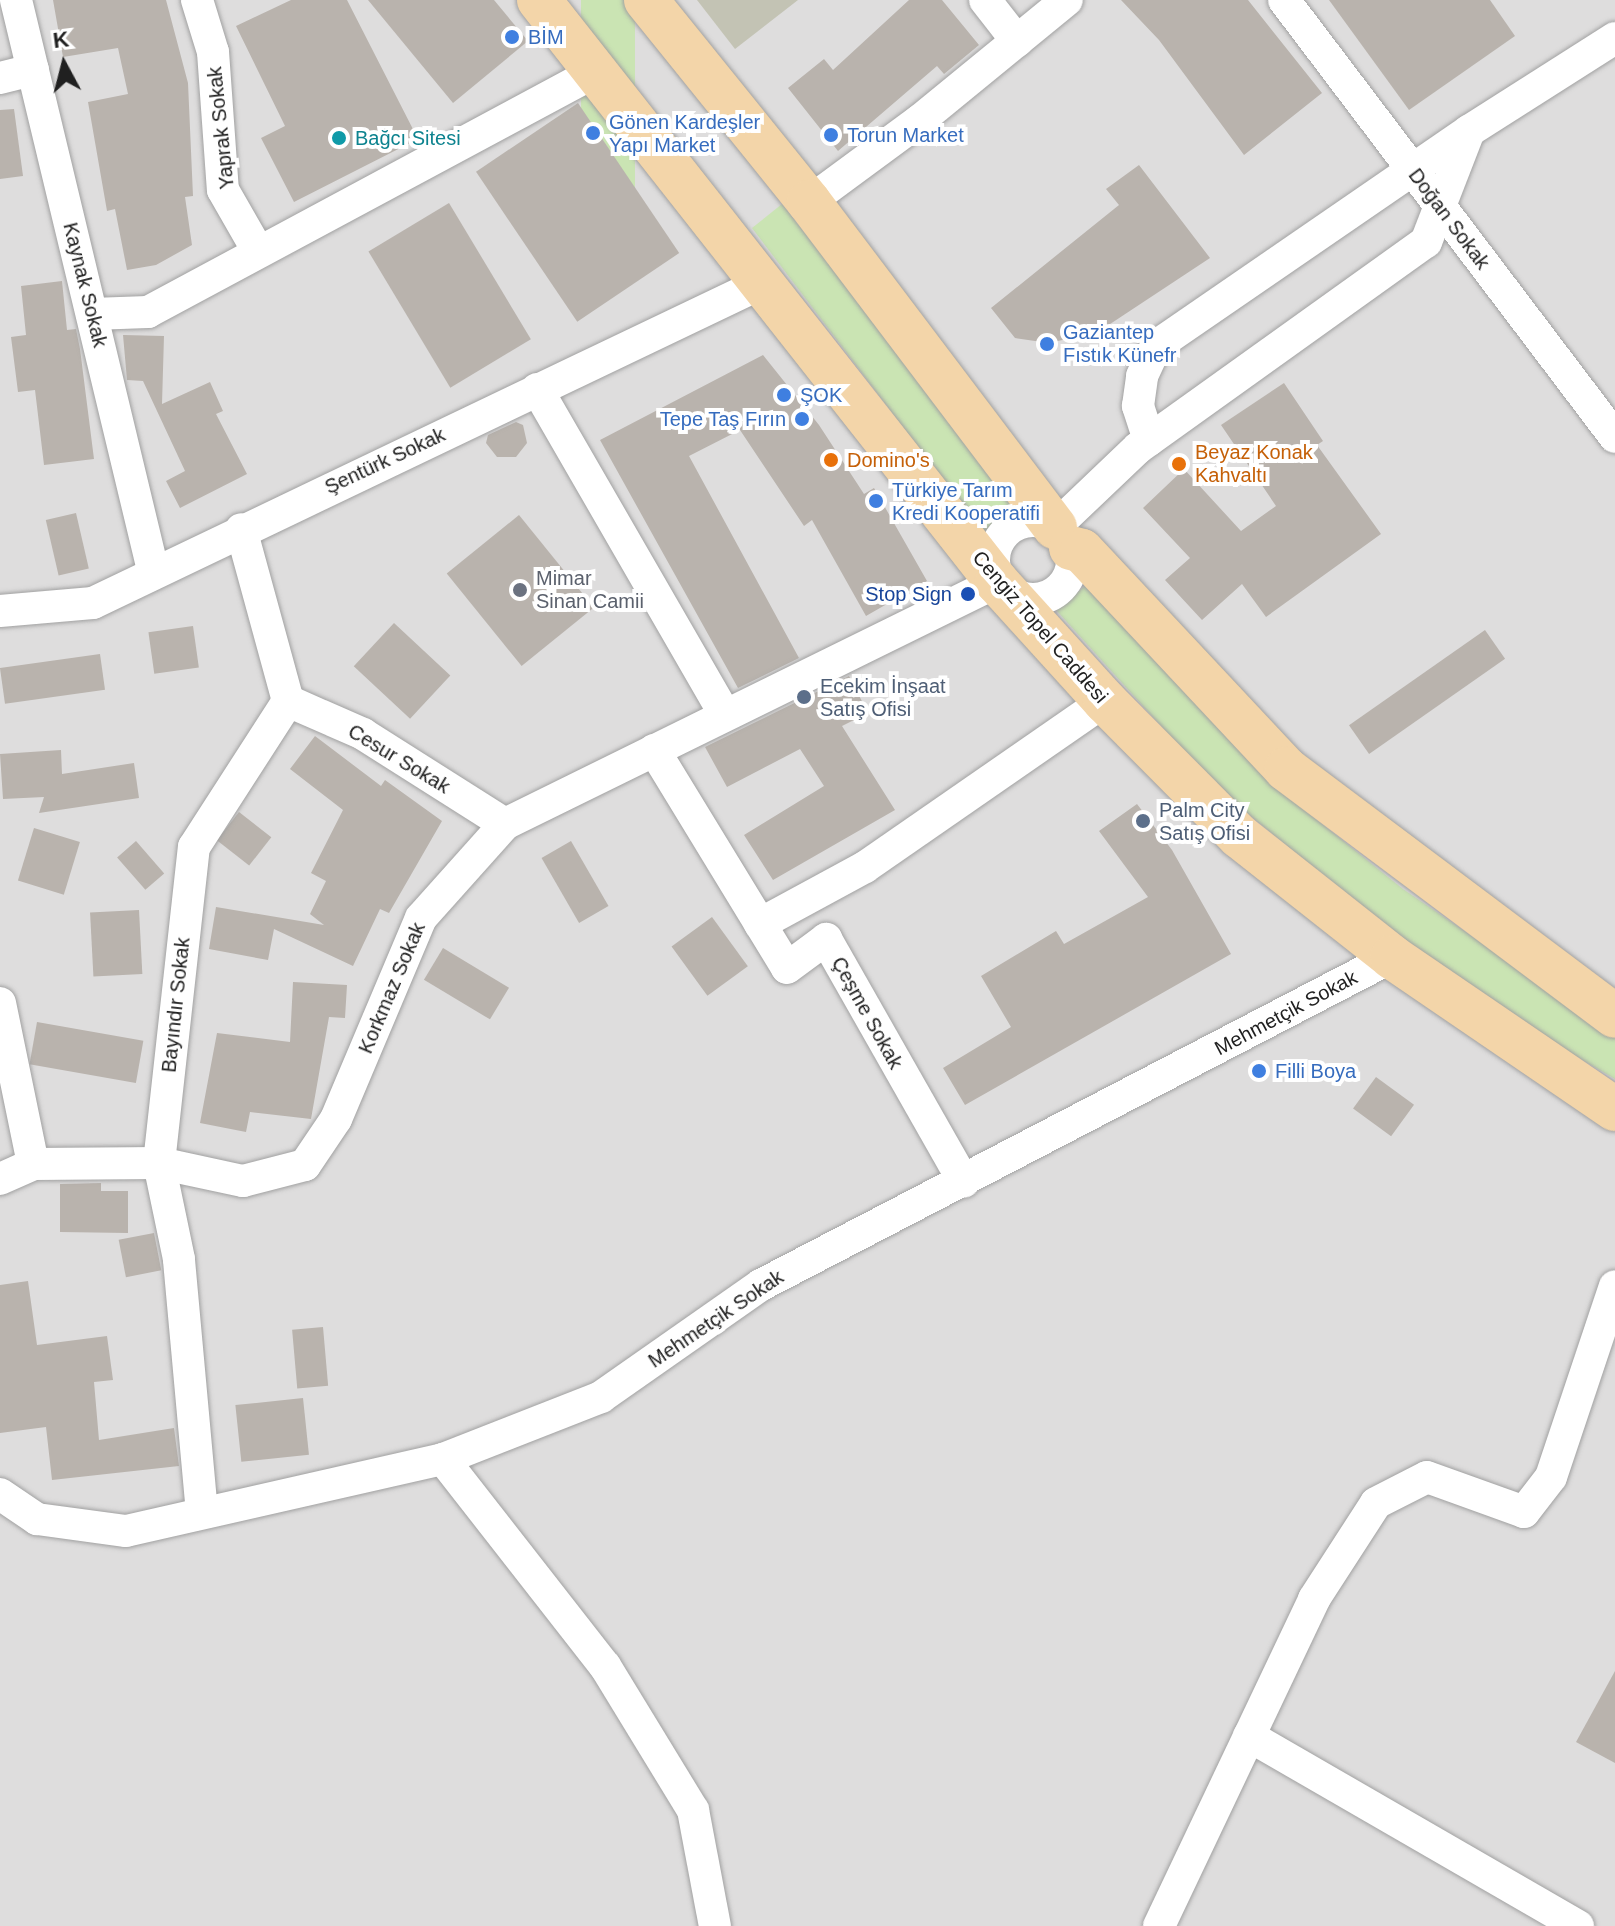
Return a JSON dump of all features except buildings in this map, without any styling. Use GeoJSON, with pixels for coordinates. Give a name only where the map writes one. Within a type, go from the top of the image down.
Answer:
{"type":"FeatureCollection","features":[{"type":"Feature","properties":{"kind":"main road","name":"Cengiz Topel Caddesi"},"geometry":{"type":"LineString","coordinates":[[539,0],[997,582],[1105,701],[1239,836],[1392,957],[1615,1109]]}},
{"type":"Feature","properties":{"kind":"main road"},"geometry":{"type":"LineString","coordinates":[[646,0],[809,202],[1063,537],[1082,551],[1286,769],[1615,1016]]}},
{"type":"Feature","properties":{"kind":"street","name":"Kaynak Sokak"},"geometry":{"type":"LineString","coordinates":[[16,0],[153,570]]}},
{"type":"Feature","properties":{"kind":"street","name":"Yaprak Sokak"},"geometry":{"type":"LineString","coordinates":[[197,0],[213,52],[223,190],[258,251]]}},
{"type":"Feature","properties":{"kind":"street"},"geometry":{"type":"LineString","coordinates":[[985,0],[1017,41]]}},
{"type":"Feature","properties":{"kind":"street"},"geometry":{"type":"LineString","coordinates":[[809,202],[1067,0]]}},
{"type":"Feature","properties":{"kind":"street","name":"Doğan Sokak"},"geometry":{"type":"LineString","coordinates":[[1284,0],[1615,437]]}},
{"type":"Feature","properties":{"kind":"street"},"geometry":{"type":"LineString","coordinates":[[1149,440],[1138,406],[1142,376],[1156,346],[1469,131],[1615,38]]}},
{"type":"Feature","properties":{"kind":"street"},"geometry":{"type":"LineString","coordinates":[[0,78],[33,70]]}},
{"type":"Feature","properties":{"kind":"street"},"geometry":{"type":"LineString","coordinates":[[92,314],[148,312],[595,72]]}},
{"type":"Feature","properties":{"kind":"street"},"geometry":{"type":"LineString","coordinates":[[1063,537],[1149,440],[1426,242],[1469,131]]}},
{"type":"Feature","properties":{"kind":"street","name":"Şentürk Sokak"},"geometry":{"type":"LineString","coordinates":[[0,611],[93,603],[153,570],[762,283]]}},
{"type":"Feature","properties":{"kind":"street"},"geometry":{"type":"LineString","coordinates":[[537,389],[725,715]]}},
{"type":"Feature","properties":{"kind":"street"},"geometry":{"type":"LineString","coordinates":[[1030,520],[1063,537],[1070,573],[1054,593],[1029,599],[997,582],[994,553],[1006,530],[1030,520]]}},
{"type":"Feature","properties":{"kind":"street"},"geometry":{"type":"LineString","coordinates":[[241,529],[288,701]]}},
{"type":"Feature","properties":{"kind":"street","name":"Korkmaz Sokak"},"geometry":{"type":"LineString","coordinates":[[0,1179],[33,1164],[159,1163],[243,1181],[305,1165],[336,1119],[421,918],[505,824],[997,582]]}},
{"type":"Feature","properties":{"kind":"street","name":"Cesur Sokak"},"geometry":{"type":"LineString","coordinates":[[288,701],[363,734],[505,824]]}},
{"type":"Feature","properties":{"kind":"street","name":"Bayındır Sokak"},"geometry":{"type":"LineString","coordinates":[[202,1513],[179,1259],[159,1163],[194,847],[288,701]]}},
{"type":"Feature","properties":{"kind":"street"},"geometry":{"type":"LineString","coordinates":[[760,924],[865,867],[1105,701]]}},
{"type":"Feature","properties":{"kind":"street","name":"Çeşme Sokak"},"geometry":{"type":"LineString","coordinates":[[654,750],[787,968],[826,939],[964,1182]]}},
{"type":"Feature","properties":{"kind":"street","name":"Mehmetçik Sokak"},"geometry":{"type":"LineString","coordinates":[[0,1494],[37,1519],[126,1531],[443,1459],[601,1397],[761,1285],[1392,957]]}},
{"type":"Feature","properties":{"kind":"street"},"geometry":{"type":"LineString","coordinates":[[0,1003],[33,1164]]}},
{"type":"Feature","properties":{"kind":"street"},"geometry":{"type":"LineString","coordinates":[[1159,1926],[1314,1599],[1376,1503],[1427,1477],[1524,1512],[1551,1477],[1615,1286]]}},
{"type":"Feature","properties":{"kind":"street"},"geometry":{"type":"LineString","coordinates":[[443,1459],[605,1666],[693,1810],[715,1926]]}},
{"type":"Feature","properties":{"kind":"street"},"geometry":{"type":"LineString","coordinates":[[1249,1736],[1578,1926]]}},
{"type":"Feature","properties":{"kind":"shaded area"},"geometry":{"type":"Polygon","coordinates":[[[0,0],[1615,0],[1615,1926],[0,1926],[0,0]]]}},
{"type":"Feature","properties":{"kind":"shaded area"},"geometry":{"type":"Polygon","coordinates":[[[697,0],[798,0],[735,49],[697,0]]]}},
{"type":"Feature","properties":{"kind":"green space"},"geometry":{"type":"Polygon","coordinates":[[[581,0],[635,0],[635,274],[581,274],[581,0]]]}},
{"type":"Feature","properties":{"kind":"green space"},"geometry":{"type":"Polygon","coordinates":[[[782,204],[1021,508],[987,538],[752,228],[782,204]]]}},
{"type":"Feature","properties":{"kind":"green space"},"geometry":{"type":"Polygon","coordinates":[[[1085,586],[1291,799],[1403,889],[1615,1034],[1615,1079],[1505,1015],[1361,907],[1218,789],[1056,610],[1085,586]]]}},
{"type":"Feature","properties":{"kind":"place","name":"BİM"},"geometry":{"type":"Point","coordinates":[512,37]}},
{"type":"Feature","properties":{"kind":"place","name":"Gönen Kardeşler Yapı Market"},"geometry":{"type":"Point","coordinates":[593,133]}},
{"type":"Feature","properties":{"kind":"place","name":"Torun Market"},"geometry":{"type":"Point","coordinates":[831,135]}},
{"type":"Feature","properties":{"kind":"place","name":"Bağcı Sitesi"},"geometry":{"type":"Point","coordinates":[339,138]}},
{"type":"Feature","properties":{"kind":"place","name":"Gaziantep Fıstık Künefr"},"geometry":{"type":"Point","coordinates":[1047,344]}},
{"type":"Feature","properties":{"kind":"place","name":"ŞOK"},"geometry":{"type":"Point","coordinates":[784,395]}},
{"type":"Feature","properties":{"kind":"place","name":"Tepe Taş Fırın"},"geometry":{"type":"Point","coordinates":[802,419]}},
{"type":"Feature","properties":{"kind":"place","name":"Domino's"},"geometry":{"type":"Point","coordinates":[831,460]}},
{"type":"Feature","properties":{"kind":"place","name":"Beyaz Konak Kahvaltı"},"geometry":{"type":"Point","coordinates":[1179,464]}},
{"type":"Feature","properties":{"kind":"place","name":"Türkiye Tarım Kredi Kooperatifi"},"geometry":{"type":"Point","coordinates":[876,501]}},
{"type":"Feature","properties":{"kind":"place","name":"Mimar Sinan Camii"},"geometry":{"type":"Point","coordinates":[520,590]}},
{"type":"Feature","properties":{"kind":"place","name":"Stop Sign"},"geometry":{"type":"Point","coordinates":[968,594]}},
{"type":"Feature","properties":{"kind":"place","name":"Ecekim İnşaat Satış Ofisi"},"geometry":{"type":"Point","coordinates":[804,697]}},
{"type":"Feature","properties":{"kind":"place","name":"Palm City Satış Ofisi"},"geometry":{"type":"Point","coordinates":[1143,821]}},
{"type":"Feature","properties":{"kind":"place","name":"Filli Boya"},"geometry":{"type":"Point","coordinates":[1259,1071]}}]}
